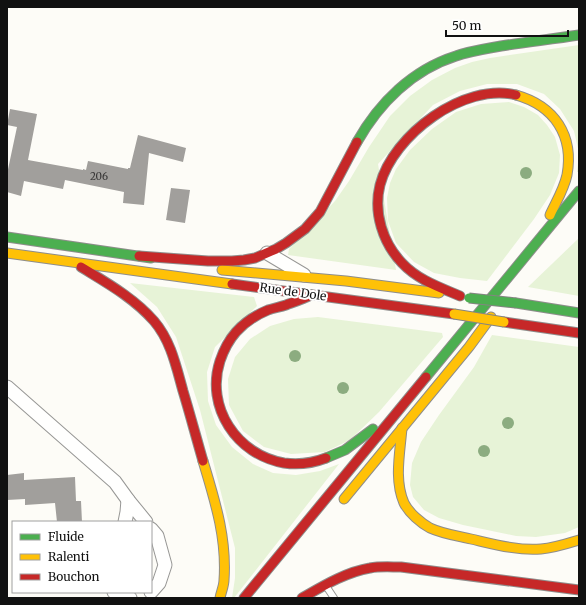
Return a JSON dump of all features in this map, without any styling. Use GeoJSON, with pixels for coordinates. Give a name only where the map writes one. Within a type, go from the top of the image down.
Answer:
{"type":"FeatureCollection","features":[{"type":"Feature","properties":{"kind":"main road"},"geometry":{"type":"LineString","coordinates":[[139,256],[224,262],[246,260],[279,248],[299,234],[320,212],[352,150],[377,111],[405,84],[425,69],[445,59],[467,52],[579,35]]}},
{"type":"Feature","properties":{"kind":"main road"},"geometry":{"type":"LineString","coordinates":[[460,296],[428,283],[414,274],[399,260],[387,244],[380,228],[378,199],[380,185],[385,170],[404,143],[431,119],[458,102],[491,93],[506,93],[519,95],[533,100],[545,108],[556,119],[564,134],[568,150],[568,167],[564,185],[542,234]]}},
{"type":"Feature","properties":{"kind":"main road"},"geometry":{"type":"LineString","coordinates":[[244,598],[542,234],[579,192]]}},
{"type":"Feature","properties":{"kind":"main road","name":"Rue de Dole"},"geometry":{"type":"LineString","coordinates":[[7,237],[139,256],[215,269],[384,285],[579,313]]}},
{"type":"Feature","properties":{"kind":"main road","name":"Rue de Dole"},"geometry":{"type":"LineString","coordinates":[[7,253],[579,332]]}},
{"type":"Feature","properties":{"kind":"main road"},"geometry":{"type":"LineString","coordinates":[[74,262],[134,301],[149,315],[163,333],[176,366],[220,526],[224,548],[224,581],[220,598]]}},
{"type":"Feature","properties":{"kind":"main road"},"geometry":{"type":"LineString","coordinates":[[340,503],[512,292]]}},
{"type":"Feature","properties":{"kind":"main road"},"geometry":{"type":"LineString","coordinates":[[311,295],[288,305],[268,310],[250,319],[238,330],[225,348],[218,365],[215,383],[216,397],[222,415],[232,433],[246,447],[264,458],[282,463],[302,464],[321,460],[341,452],[398,410]]}},
{"type":"Feature","properties":{"kind":"main road"},"geometry":{"type":"LineString","coordinates":[[402,428],[398,480],[400,492],[405,504],[417,518],[431,528],[448,534],[503,546],[521,548],[540,549],[579,540]]}},
{"type":"Feature","properties":{"kind":"main road"},"geometry":{"type":"LineString","coordinates":[[302,598],[325,585],[352,573],[383,567],[401,567],[579,590]]}},
{"type":"Feature","properties":{"kind":"street","name":"Rue de Dole"},"geometry":{"type":"LineString","coordinates":[[267,253],[309,278]]}},
{"type":"Feature","properties":{"kind":"street"},"geometry":{"type":"LineString","coordinates":[[7,387],[115,482],[145,521]]}},
{"type":"Feature","properties":{"kind":"street"},"geometry":{"type":"LineString","coordinates":[[125,521],[128,500]]}},
{"type":"Feature","properties":{"kind":"street"},"geometry":{"type":"LineString","coordinates":[[152,530],[157,536],[165,565],[158,583],[152,591]]}},
{"type":"Feature","properties":{"kind":"street"},"geometry":{"type":"LineString","coordinates":[[116,593],[130,598]]}},
{"type":"Feature","properties":{"kind":"street"},"geometry":{"type":"LineString","coordinates":[[136,598],[150,593]]}},
{"type":"Feature","properties":{"kind":"lane"},"geometry":{"type":"LineString","coordinates":[[325,585],[334,598]]}},
{"type":"Feature","properties":{"kind":"green space"},"geometry":{"type":"Polygon","coordinates":[[[579,45],[579,153],[574,131],[560,109],[544,94],[517,84],[487,84],[460,91],[433,105],[378,164],[396,270],[288,255],[289,249],[335,201],[390,116],[410,96],[432,80],[455,68],[472,62],[579,45]]]}},
{"type":"Feature","properties":{"kind":"green space"},"geometry":{"type":"Polygon","coordinates":[[[509,102],[524,107],[538,115],[555,137],[560,155],[559,173],[550,195],[534,219],[487,281],[434,273],[414,262],[396,243],[388,221],[387,198],[390,183],[396,169],[410,150],[432,129],[456,112],[481,104],[509,102]]]}},
{"type":"Feature","properties":{"kind":"green space"},"geometry":{"type":"Polygon","coordinates":[[[579,153],[579,172],[577,172],[579,153]]]}},
{"type":"Feature","properties":{"kind":"green space"},"geometry":{"type":"Polygon","coordinates":[[[579,238],[579,296],[528,287],[579,238]]]}},
{"type":"Feature","properties":{"kind":"green space"},"geometry":{"type":"Polygon","coordinates":[[[130,283],[254,297],[257,306],[215,347],[207,372],[208,401],[216,425],[232,447],[253,464],[273,473],[296,475],[320,471],[339,464],[234,598],[232,598],[235,578],[235,548],[200,410],[176,337],[157,307],[130,283]]]}},
{"type":"Feature","properties":{"kind":"green space"},"geometry":{"type":"Polygon","coordinates":[[[318,317],[442,333],[443,337],[379,412],[350,440],[325,452],[291,454],[264,447],[243,431],[229,405],[228,379],[235,357],[250,339],[270,326],[294,319],[318,317]]]}},
{"type":"Feature","properties":{"kind":"green space"},"geometry":{"type":"Polygon","coordinates":[[[492,335],[579,347],[579,527],[565,533],[536,537],[516,536],[463,525],[439,518],[424,510],[413,497],[410,485],[412,463],[421,442],[474,367],[492,335]]]}},
{"type":"Feature","properties":{"kind":"building"},"geometry":{"type":"Polygon","coordinates":[[[10,109],[37,114],[28,160],[83,170],[86,170],[88,161],[128,169],[130,168],[138,135],[186,148],[183,162],[149,153],[144,205],[123,203],[124,192],[65,180],[63,189],[24,181],[21,196],[7,192],[7,174],[17,127],[7,125],[10,109]]]}},
{"type":"Feature","properties":{"kind":"building"},"geometry":{"type":"Polygon","coordinates":[[[171,188],[190,190],[185,223],[166,220],[171,188]]]}},
{"type":"Feature","properties":{"kind":"building"},"geometry":{"type":"Polygon","coordinates":[[[24,473],[24,480],[75,477],[76,501],[81,501],[82,521],[57,521],[55,503],[25,505],[25,499],[7,500],[7,475],[24,473]]]}},
{"type":"Feature","properties":{"kind":"traffic: fast"},"geometry":{"type":"LineString","coordinates":[[357,142],[386,101],[411,79],[440,62],[461,54],[478,50],[579,35]]}},
{"type":"Feature","properties":{"kind":"traffic: fast"},"geometry":{"type":"LineString","coordinates":[[426,377],[579,191]]}},
{"type":"Feature","properties":{"kind":"traffic: fast"},"geometry":{"type":"LineString","coordinates":[[7,237],[151,258]]}},
{"type":"Feature","properties":{"kind":"traffic: fast"},"geometry":{"type":"LineString","coordinates":[[469,298],[516,303]]}},
{"type":"Feature","properties":{"kind":"traffic: fast"},"geometry":{"type":"LineString","coordinates":[[516,303],[579,313]]}},
{"type":"Feature","properties":{"kind":"traffic: fast"},"geometry":{"type":"LineString","coordinates":[[326,458],[345,450],[373,429]]}},
{"type":"Feature","properties":{"kind":"traffic: slow"},"geometry":{"type":"LineString","coordinates":[[516,95],[530,100],[551,115],[559,124],[564,135],[568,161],[567,175],[562,190],[550,215]]}},
{"type":"Feature","properties":{"kind":"traffic: slow"},"geometry":{"type":"LineString","coordinates":[[7,253],[232,284]]}},
{"type":"Feature","properties":{"kind":"traffic: slow"},"geometry":{"type":"LineString","coordinates":[[222,270],[346,281],[439,293]]}},
{"type":"Feature","properties":{"kind":"traffic: slow"},"geometry":{"type":"LineString","coordinates":[[454,314],[504,322]]}},
{"type":"Feature","properties":{"kind":"traffic: slow"},"geometry":{"type":"LineString","coordinates":[[344,499],[469,347],[491,317]]}},
{"type":"Feature","properties":{"kind":"traffic: slow"},"geometry":{"type":"LineString","coordinates":[[402,428],[398,466],[401,494],[404,503],[409,510],[430,528],[450,535],[523,549],[551,548],[579,540]]}},
{"type":"Feature","properties":{"kind":"traffic: slow"},"geometry":{"type":"LineString","coordinates":[[203,461],[216,505],[224,549],[224,582],[220,598]]}},
{"type":"Feature","properties":{"kind":"traffic: jam"},"geometry":{"type":"LineString","coordinates":[[460,296],[422,279],[408,269],[395,255],[381,227],[378,206],[380,185],[387,166],[399,148],[415,131],[433,116],[454,105],[475,97],[496,93],[516,95]]}},
{"type":"Feature","properties":{"kind":"traffic: jam"},"geometry":{"type":"LineString","coordinates":[[139,256],[208,261],[232,261],[255,258],[276,249],[305,229],[320,212],[357,142]]}},
{"type":"Feature","properties":{"kind":"traffic: jam"},"geometry":{"type":"LineString","coordinates":[[81,267],[138,305],[160,329],[169,345],[175,363],[203,461]]}},
{"type":"Feature","properties":{"kind":"traffic: jam"},"geometry":{"type":"LineString","coordinates":[[232,284],[454,314]]}},
{"type":"Feature","properties":{"kind":"traffic: jam"},"geometry":{"type":"LineString","coordinates":[[311,295],[286,305],[270,309],[239,328],[226,346],[220,361],[217,378],[217,395],[221,411],[229,426],[239,439],[252,450],[267,458],[289,464],[305,463],[326,458]]}},
{"type":"Feature","properties":{"kind":"traffic: jam"},"geometry":{"type":"LineString","coordinates":[[504,322],[579,333]]}},
{"type":"Feature","properties":{"kind":"traffic: jam"},"geometry":{"type":"LineString","coordinates":[[244,598],[426,377]]}},
{"type":"Feature","properties":{"kind":"traffic: jam"},"geometry":{"type":"LineString","coordinates":[[302,598],[343,576],[374,567],[401,567],[579,590]]}}]}
